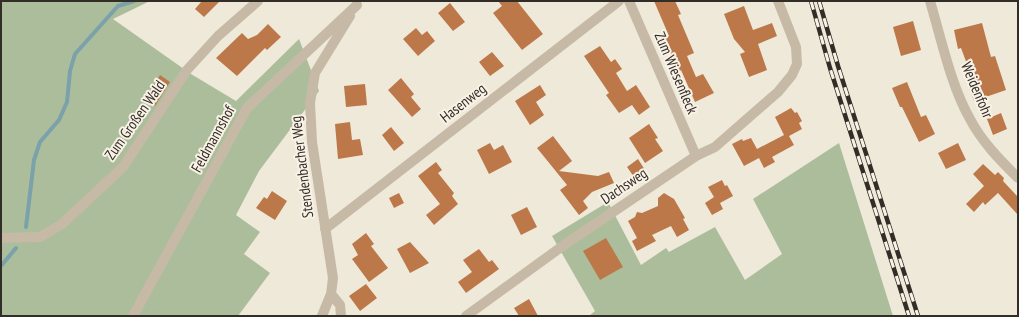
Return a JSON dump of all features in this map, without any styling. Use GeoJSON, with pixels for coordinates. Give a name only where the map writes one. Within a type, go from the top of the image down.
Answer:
{"type":"FeatureCollection","features":[{"type":"Feature","properties":{"kind":"street","name":"Zum Großen Wald"},"geometry":{"type":"LineString","coordinates":[[1,238],[40,237],[62,224],[123,167],[187,70],[218,36],[258,1]]}},
{"type":"Feature","properties":{"kind":"street","name":"Hasenweg"},"geometry":{"type":"LineString","coordinates":[[325,230],[619,1]]}},
{"type":"Feature","properties":{"kind":"street","name":"Zum Wiesenfleck"},"geometry":{"type":"LineString","coordinates":[[629,1],[696,156]]}},
{"type":"Feature","properties":{"kind":"street","name":"Dachsweg"},"geometry":{"type":"LineString","coordinates":[[466,316],[564,245],[696,156],[715,147],[778,92],[792,75],[797,64],[796,47],[778,1]]}},
{"type":"Feature","properties":{"kind":"street","name":"Weidenfohr"},"geometry":{"type":"LineString","coordinates":[[930,1],[956,84],[969,119],[989,148],[1018,178]]}},
{"type":"Feature","properties":{"kind":"street","name":"Stendenbacher Weg"},"geometry":{"type":"LineString","coordinates":[[322,316],[331,294],[333,278],[312,142],[310,103],[315,73],[358,3]]}},
{"type":"Feature","properties":{"kind":"street","name":"Feldmannshof"},"geometry":{"type":"LineString","coordinates":[[133,316],[247,108],[358,3]]}},
{"type":"Feature","properties":{"kind":"street"},"geometry":{"type":"LineString","coordinates":[[331,294],[340,304],[341,316]]}},
{"type":"Feature","properties":{"kind":"green space"},"geometry":{"type":"Polygon","coordinates":[[[1,1],[150,1],[113,19],[191,74],[236,101],[299,39],[319,91],[259,171],[236,215],[260,232],[244,254],[270,273],[238,316],[1,316],[1,1]]]}},
{"type":"Feature","properties":{"kind":"green space"},"geometry":{"type":"Polygon","coordinates":[[[839,143],[893,316],[589,316],[595,311],[552,236],[608,202],[641,265],[666,248],[669,252],[715,227],[745,280],[782,254],[753,199],[839,143]]]}},
{"type":"Feature","properties":{"kind":"building"},"geometry":{"type":"Polygon","coordinates":[[[202,1],[220,1],[204,17],[195,9],[202,1]]]}},
{"type":"Feature","properties":{"kind":"building"},"geometry":{"type":"Polygon","coordinates":[[[498,1],[517,1],[543,34],[522,50],[493,13],[502,6],[498,1]]]}},
{"type":"Feature","properties":{"kind":"building"},"geometry":{"type":"Polygon","coordinates":[[[654,1],[675,1],[681,14],[678,15],[694,53],[687,56],[696,77],[703,74],[714,93],[695,102],[681,70],[678,72],[664,38],[669,36],[654,1]]]}},
{"type":"Feature","properties":{"kind":"building"},"geometry":{"type":"Polygon","coordinates":[[[450,3],[465,22],[453,31],[438,13],[450,3]]]}},
{"type":"Feature","properties":{"kind":"building"},"geometry":{"type":"Polygon","coordinates":[[[744,6],[753,30],[772,23],[777,36],[758,44],[767,70],[749,77],[740,54],[745,52],[734,39],[724,14],[744,6]]]}},
{"type":"Feature","properties":{"kind":"building"},"geometry":{"type":"Polygon","coordinates":[[[913,21],[921,50],[901,56],[893,27],[913,21]]]}},
{"type":"Feature","properties":{"kind":"building"},"geometry":{"type":"Polygon","coordinates":[[[982,23],[991,57],[995,56],[1006,90],[974,101],[968,85],[974,83],[961,48],[958,49],[954,30],[982,23]]]}},
{"type":"Feature","properties":{"kind":"building"},"geometry":{"type":"Polygon","coordinates":[[[268,24],[281,37],[267,50],[265,48],[237,76],[216,58],[242,33],[248,39],[257,35],[268,24]]]}},
{"type":"Feature","properties":{"kind":"building"},"geometry":{"type":"Polygon","coordinates":[[[416,28],[422,35],[427,31],[435,41],[418,56],[403,39],[416,28]]]}},
{"type":"Feature","properties":{"kind":"building"},"geometry":{"type":"Polygon","coordinates":[[[600,46],[611,62],[615,59],[622,69],[616,73],[627,91],[636,85],[650,107],[639,115],[632,105],[619,113],[606,95],[609,93],[584,56],[600,46]]]}},
{"type":"Feature","properties":{"kind":"building"},"geometry":{"type":"Polygon","coordinates":[[[492,52],[504,66],[490,76],[479,62],[492,52]]]}},
{"type":"Feature","properties":{"kind":"building"},"geometry":{"type":"Polygon","coordinates":[[[160,75],[170,82],[155,106],[145,99],[160,75]]]}},
{"type":"Feature","properties":{"kind":"building"},"geometry":{"type":"Polygon","coordinates":[[[401,78],[414,94],[411,97],[421,109],[412,117],[388,90],[401,78]]]}},
{"type":"Feature","properties":{"kind":"building"},"geometry":{"type":"Polygon","coordinates":[[[907,82],[921,117],[926,115],[935,134],[919,142],[902,107],[900,107],[892,88],[907,82]]]}},
{"type":"Feature","properties":{"kind":"building"},"geometry":{"type":"Polygon","coordinates":[[[365,84],[367,105],[346,107],[344,86],[365,84]]]}},
{"type":"Feature","properties":{"kind":"building"},"geometry":{"type":"Polygon","coordinates":[[[540,85],[546,95],[536,102],[544,115],[530,125],[515,101],[540,85]]]}},
{"type":"Feature","properties":{"kind":"building"},"geometry":{"type":"Polygon","coordinates":[[[791,108],[795,113],[797,112],[802,121],[799,123],[802,129],[789,136],[794,145],[772,157],[775,162],[764,168],[759,158],[744,166],[732,144],[742,139],[743,141],[751,138],[757,149],[784,135],[775,117],[791,108]]]}},
{"type":"Feature","properties":{"kind":"building"},"geometry":{"type":"Polygon","coordinates":[[[1001,113],[1007,129],[993,135],[987,119],[1001,113]]]}},
{"type":"Feature","properties":{"kind":"building"},"geometry":{"type":"Polygon","coordinates":[[[350,122],[352,140],[360,139],[363,155],[338,159],[335,124],[350,122]]]}},
{"type":"Feature","properties":{"kind":"building"},"geometry":{"type":"Polygon","coordinates":[[[649,124],[658,138],[655,139],[663,151],[645,163],[629,138],[649,124]]]}},
{"type":"Feature","properties":{"kind":"building"},"geometry":{"type":"Polygon","coordinates":[[[391,127],[404,143],[394,151],[382,135],[391,127]]]}},
{"type":"Feature","properties":{"kind":"building"},"geometry":{"type":"Polygon","coordinates":[[[553,136],[572,161],[559,171],[598,176],[609,172],[614,183],[592,192],[583,201],[588,208],[579,215],[560,190],[567,185],[537,148],[553,136]]]}},
{"type":"Feature","properties":{"kind":"building"},"geometry":{"type":"Polygon","coordinates":[[[490,143],[494,150],[503,145],[512,162],[489,174],[477,150],[490,143]]]}},
{"type":"Feature","properties":{"kind":"building"},"geometry":{"type":"Polygon","coordinates":[[[958,143],[966,160],[946,169],[938,153],[958,143]]]}},
{"type":"Feature","properties":{"kind":"building"},"geometry":{"type":"Polygon","coordinates":[[[638,159],[645,170],[634,177],[627,167],[638,159]]]}},
{"type":"Feature","properties":{"kind":"building"},"geometry":{"type":"Polygon","coordinates":[[[436,162],[442,170],[438,173],[454,193],[452,196],[458,204],[434,225],[426,215],[440,204],[418,176],[436,162]]]}},
{"type":"Feature","properties":{"kind":"building"},"geometry":{"type":"Polygon","coordinates":[[[983,164],[995,175],[998,172],[1004,178],[1003,181],[1018,197],[1018,215],[998,193],[985,205],[983,202],[974,212],[966,204],[984,186],[973,174],[983,164]]]}},
{"type":"Feature","properties":{"kind":"building"},"geometry":{"type":"Polygon","coordinates":[[[722,180],[725,186],[727,185],[733,196],[720,203],[723,209],[712,215],[705,203],[714,197],[708,187],[722,180]]]}},
{"type":"Feature","properties":{"kind":"building"},"geometry":{"type":"Polygon","coordinates":[[[272,191],[287,201],[275,220],[256,208],[264,197],[267,199],[272,191]]]}},
{"type":"Feature","properties":{"kind":"building"},"geometry":{"type":"Polygon","coordinates":[[[399,193],[404,203],[394,208],[389,198],[399,193]]]}},
{"type":"Feature","properties":{"kind":"building"},"geometry":{"type":"Polygon","coordinates":[[[664,193],[674,199],[685,218],[683,219],[689,230],[677,237],[671,226],[652,235],[656,241],[637,251],[632,241],[637,238],[628,221],[635,217],[637,212],[642,213],[658,206],[658,198],[664,193]]]}},
{"type":"Feature","properties":{"kind":"building"},"geometry":{"type":"Polygon","coordinates":[[[527,207],[537,227],[521,235],[511,215],[527,207]]]}},
{"type":"Feature","properties":{"kind":"building"},"geometry":{"type":"Polygon","coordinates":[[[366,233],[374,244],[371,246],[388,268],[369,282],[352,259],[358,255],[352,244],[366,233]]]}},
{"type":"Feature","properties":{"kind":"building"},"geometry":{"type":"Polygon","coordinates":[[[606,238],[623,267],[600,280],[583,251],[606,238]]]}},
{"type":"Feature","properties":{"kind":"building"},"geometry":{"type":"Polygon","coordinates":[[[410,242],[429,263],[410,273],[397,249],[410,242]]]}},
{"type":"Feature","properties":{"kind":"building"},"geometry":{"type":"Polygon","coordinates":[[[479,249],[489,262],[492,260],[499,269],[466,293],[458,282],[472,272],[463,260],[479,249]]]}},
{"type":"Feature","properties":{"kind":"building"},"geometry":{"type":"Polygon","coordinates":[[[366,284],[377,298],[360,311],[349,296],[366,284]]]}},
{"type":"Feature","properties":{"kind":"building"},"geometry":{"type":"Polygon","coordinates":[[[529,299],[538,316],[519,316],[514,308],[529,299]]]}},
{"type":"Feature","properties":{"kind":"waterway"},"geometry":{"type":"LineString","coordinates":[[26,227],[34,160],[40,142],[59,120],[67,102],[70,71],[75,54],[118,6],[134,1]]}},
{"type":"Feature","properties":{"kind":"waterway"},"geometry":{"type":"LineString","coordinates":[[1,266],[16,248]]}},
{"type":"Feature","properties":{"kind":"railway"},"geometry":{"type":"LineString","coordinates":[[811,1],[830,68],[909,316]]}},
{"type":"Feature","properties":{"kind":"railway"},"geometry":{"type":"LineString","coordinates":[[819,1],[838,66],[918,316]]}}]}
